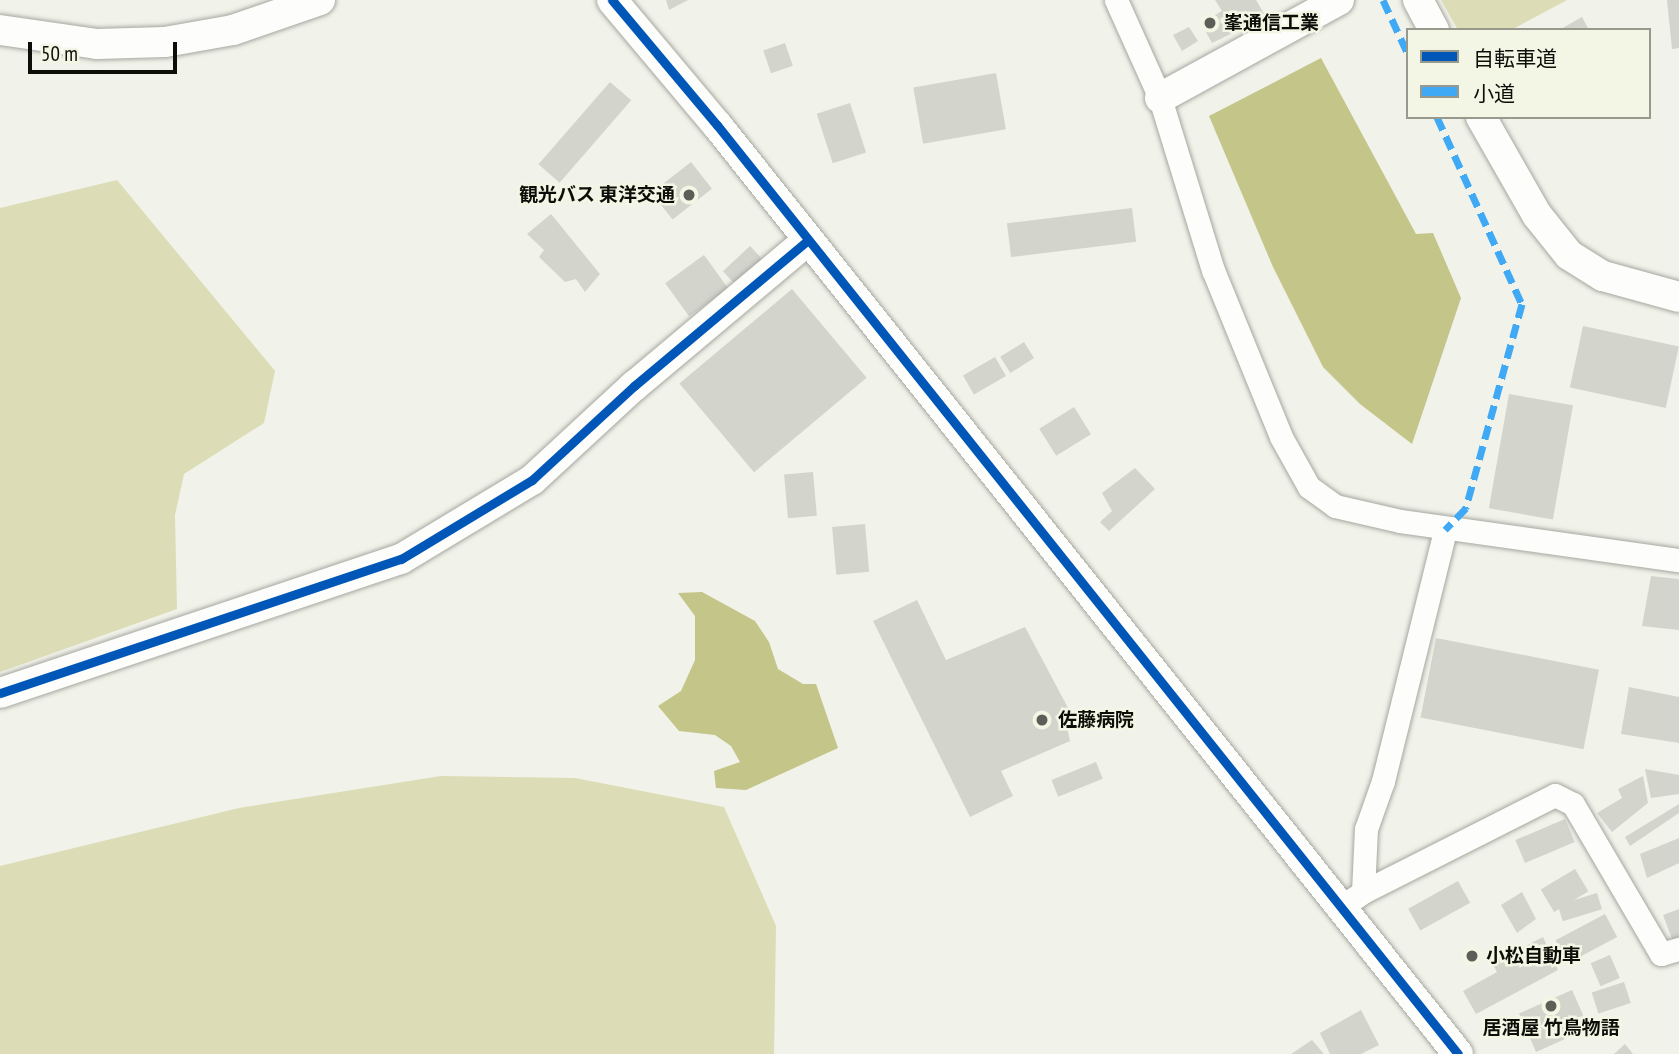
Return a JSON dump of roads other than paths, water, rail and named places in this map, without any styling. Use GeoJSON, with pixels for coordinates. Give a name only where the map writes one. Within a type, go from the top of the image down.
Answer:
{"type":"FeatureCollection","features":[{"type":"Feature","properties":{"kind":"street"},"geometry":{"type":"LineString","coordinates":[[0,30],[97,44],[165,42],[233,30],[320,0]]}},
{"type":"Feature","properties":{"kind":"street"},"geometry":{"type":"LineString","coordinates":[[612,0],[1352,899],[1447,1051]]}},
{"type":"Feature","properties":{"kind":"street"},"geometry":{"type":"LineString","coordinates":[[1116,0],[1160,98],[1213,270],[1281,438],[1309,488],[1335,506],[1445,530],[1679,560]]}},
{"type":"Feature","properties":{"kind":"street"},"geometry":{"type":"LineString","coordinates":[[1160,98],[1339,0]]}},
{"type":"Feature","properties":{"kind":"street"},"geometry":{"type":"LineString","coordinates":[[1418,0],[1433,28]]}},
{"type":"Feature","properties":{"kind":"street"},"geometry":{"type":"LineString","coordinates":[[1482,119],[1537,215],[1569,255],[1603,276],[1679,297]]}},
{"type":"Feature","properties":{"kind":"street"},"geometry":{"type":"LineString","coordinates":[[0,692],[401,559],[532,480],[634,386],[808,240]]}},
{"type":"Feature","properties":{"kind":"street"},"geometry":{"type":"LineString","coordinates":[[1352,899],[1366,829],[1383,781],[1445,530]]}},
{"type":"Feature","properties":{"kind":"street"},"geometry":{"type":"LineString","coordinates":[[1352,899],[1555,795],[1573,804],[1661,954],[1679,949]]}},
{"type":"Feature","properties":{"kind":"place","name":"峯通信工業"},"geometry":{"type":"Point","coordinates":[1210,23]}},
{"type":"Feature","properties":{"kind":"place","name":"観光バス 東洋交通"},"geometry":{"type":"Point","coordinates":[689,195]}},
{"type":"Feature","properties":{"kind":"place","name":"佐藤病院"},"geometry":{"type":"Point","coordinates":[1042,720]}},
{"type":"Feature","properties":{"kind":"place","name":"小松自動車"},"geometry":{"type":"Point","coordinates":[1472,956]}},
{"type":"Feature","properties":{"kind":"place","name":"居酒屋 竹鳥物語"},"geometry":{"type":"Point","coordinates":[1551,1006]}}]}
